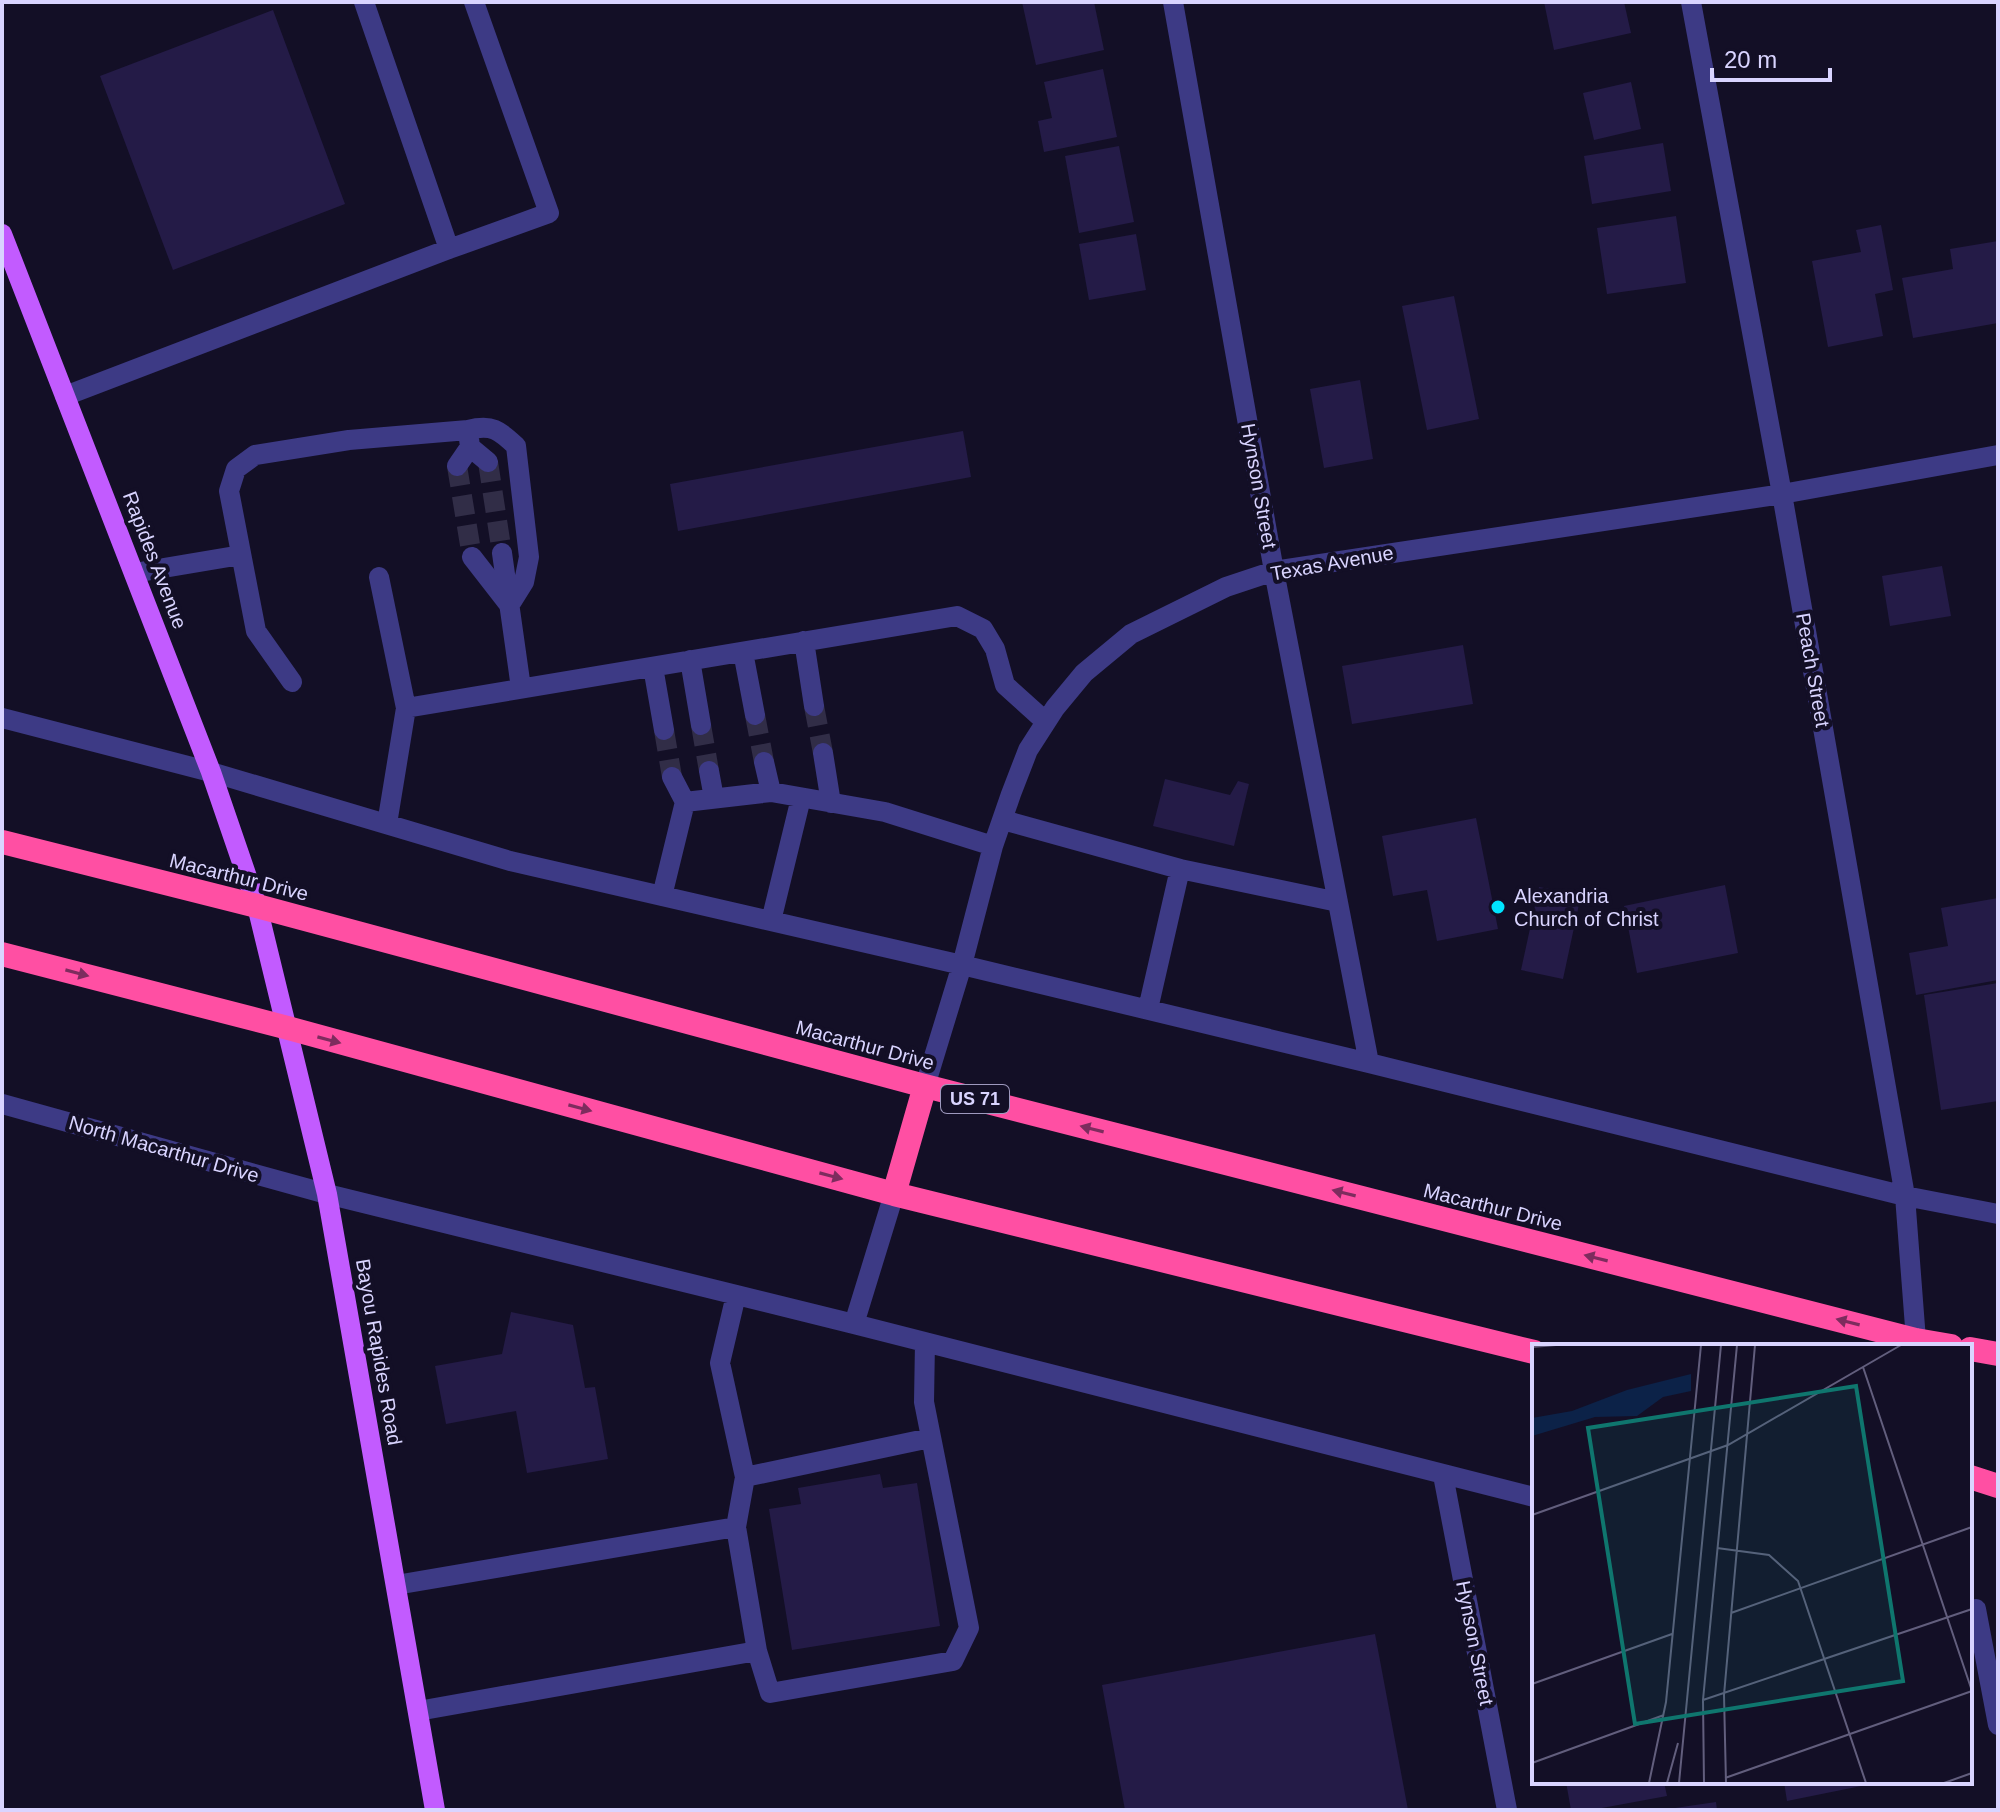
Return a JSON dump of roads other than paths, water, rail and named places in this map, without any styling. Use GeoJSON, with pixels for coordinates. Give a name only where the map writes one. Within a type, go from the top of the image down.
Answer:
{"type":"FeatureCollection","features":[{"type":"Feature","properties":{"kind":"highway","name":"Macarthur Drive"},"geometry":{"type":"LineString","coordinates":[[2,842],[257,906],[925,1086],[1939,1344]]}},
{"type":"Feature","properties":{"kind":"highway"},"geometry":{"type":"LineString","coordinates":[[2,954],[288,1028],[894,1194],[1532,1352]]}},
{"type":"Feature","properties":{"kind":"highway"},"geometry":{"type":"LineString","coordinates":[[894,1194],[925,1086]]}},
{"type":"Feature","properties":{"kind":"highway"},"geometry":{"type":"LineString","coordinates":[[1972,1349],[1998,1354]]}},
{"type":"Feature","properties":{"kind":"highway"},"geometry":{"type":"LineString","coordinates":[[1972,1464],[1998,1470]]}},
{"type":"Feature","properties":{"kind":"highway"},"geometry":{"type":"LineString","coordinates":[[1972,1478],[1998,1486]]}},
{"type":"Feature","properties":{"kind":"main road","name":"Rapides Avenue"},"geometry":{"type":"LineString","coordinates":[[2,234],[211,772],[257,906]]}},
{"type":"Feature","properties":{"kind":"main road","name":"Bayou Rapides Road"},"geometry":{"type":"LineString","coordinates":[[257,906],[327,1194],[435,1810]]}},
{"type":"Feature","properties":{"kind":"street"},"geometry":{"type":"LineString","coordinates":[[364,2],[449,249]]}},
{"type":"Feature","properties":{"kind":"street"},"geometry":{"type":"LineString","coordinates":[[65,396],[549,213],[474,2]]}},
{"type":"Feature","properties":{"kind":"street","name":"Hynson Street"},"geometry":{"type":"LineString","coordinates":[[1173,2],[1274,571],[1369,1063]]}},
{"type":"Feature","properties":{"kind":"street","name":"Peach Street"},"geometry":{"type":"LineString","coordinates":[[1691,2],[1782,494],[1905,1196],[1916,1340]]}},
{"type":"Feature","properties":{"kind":"street"},"geometry":{"type":"LineString","coordinates":[[457,466],[469,438],[484,426],[500,431],[516,446],[529,557],[524,582],[509,606]]}},
{"type":"Feature","properties":{"kind":"street"},"geometry":{"type":"LineString","coordinates":[[469,438],[488,462]]}},
{"type":"Feature","properties":{"kind":"street"},"geometry":{"type":"LineString","coordinates":[[292,682],[256,631],[229,491],[236,469],[255,455],[349,440],[469,438]]}},
{"type":"Feature","properties":{"kind":"street","name":"Texas Avenue"},"geometry":{"type":"LineString","coordinates":[[925,1086],[962,965],[993,846],[1028,750],[1055,708],[1084,673],[1131,634],[1226,587],[1274,571],[1782,494],[1998,455]]}},
{"type":"Feature","properties":{"kind":"street"},"geometry":{"type":"LineString","coordinates":[[502,553],[521,688]]}},
{"type":"Feature","properties":{"kind":"street"},"geometry":{"type":"LineString","coordinates":[[134,573],[241,555]]}},
{"type":"Feature","properties":{"kind":"street"},"geometry":{"type":"LineString","coordinates":[[472,557],[509,606]]}},
{"type":"Feature","properties":{"kind":"street"},"geometry":{"type":"LineString","coordinates":[[379,577],[406,708],[387,824]]}},
{"type":"Feature","properties":{"kind":"street"},"geometry":{"type":"LineString","coordinates":[[406,708],[957,616],[983,629],[995,649],[1005,685],[1046,722]]}},
{"type":"Feature","properties":{"kind":"street"},"geometry":{"type":"LineString","coordinates":[[804,641],[814,706]]}},
{"type":"Feature","properties":{"kind":"street"},"geometry":{"type":"LineString","coordinates":[[743,652],[755,715]]}},
{"type":"Feature","properties":{"kind":"street"},"geometry":{"type":"LineString","coordinates":[[690,660],[701,725]]}},
{"type":"Feature","properties":{"kind":"street"},"geometry":{"type":"LineString","coordinates":[[653,667],[664,730]]}},
{"type":"Feature","properties":{"kind":"street"},"geometry":{"type":"LineString","coordinates":[[2,718],[211,772],[510,861],[1148,1009],[1905,1196],[1998,1214]]}},
{"type":"Feature","properties":{"kind":"street"},"geometry":{"type":"LineString","coordinates":[[823,753],[831,803]]}},
{"type":"Feature","properties":{"kind":"street"},"geometry":{"type":"LineString","coordinates":[[764,762],[771,792]]}},
{"type":"Feature","properties":{"kind":"street"},"geometry":{"type":"LineString","coordinates":[[709,771],[714,798]]}},
{"type":"Feature","properties":{"kind":"street"},"geometry":{"type":"LineString","coordinates":[[662,896],[685,802],[672,777]]}},
{"type":"Feature","properties":{"kind":"street"},"geometry":{"type":"LineString","coordinates":[[685,802],[771,792],[885,812],[993,846]]}},
{"type":"Feature","properties":{"kind":"street"},"geometry":{"type":"LineString","coordinates":[[771,921],[801,798]]}},
{"type":"Feature","properties":{"kind":"street"},"geometry":{"type":"LineString","coordinates":[[1003,820],[1180,869],[1338,902]]}},
{"type":"Feature","properties":{"kind":"street"},"geometry":{"type":"LineString","coordinates":[[1148,1009],[1180,869]]}},
{"type":"Feature","properties":{"kind":"street","name":"North Macarthur Drive"},"geometry":{"type":"LineString","coordinates":[[2,1104],[327,1194]]}},
{"type":"Feature","properties":{"kind":"street"},"geometry":{"type":"LineString","coordinates":[[327,1194],[1532,1497]]}},
{"type":"Feature","properties":{"kind":"street"},"geometry":{"type":"LineString","coordinates":[[854,1324],[894,1194]]}},
{"type":"Feature","properties":{"kind":"street"},"geometry":{"type":"LineString","coordinates":[[736,1295],[720,1363],[745,1477],[736,1527],[757,1651],[770,1693],[953,1661],[969,1628],[924,1402],[925,1342]]}},
{"type":"Feature","properties":{"kind":"street"},"geometry":{"type":"LineString","coordinates":[[745,1477],[930,1438]]}},
{"type":"Feature","properties":{"kind":"street","name":"Hynson Street"},"geometry":{"type":"LineString","coordinates":[[1443,1475],[1507,1810]]}},
{"type":"Feature","properties":{"kind":"street"},"geometry":{"type":"LineString","coordinates":[[396,1585],[736,1527]]}},
{"type":"Feature","properties":{"kind":"street"},"geometry":{"type":"LineString","coordinates":[[1973,1608],[1998,1617]]}},
{"type":"Feature","properties":{"kind":"street"},"geometry":{"type":"LineString","coordinates":[[1973,1608],[1998,1725]]}},
{"type":"Feature","properties":{"kind":"street"},"geometry":{"type":"LineString","coordinates":[[418,1711],[757,1651]]}},
{"type":"Feature","properties":{"kind":"tunnel"},"geometry":{"type":"LineString","coordinates":[[488,462],[502,553]]}},
{"type":"Feature","properties":{"kind":"tunnel"},"geometry":{"type":"LineString","coordinates":[[457,466],[472,557]]}},
{"type":"Feature","properties":{"kind":"tunnel"},"geometry":{"type":"LineString","coordinates":[[814,706],[823,753]]}},
{"type":"Feature","properties":{"kind":"tunnel"},"geometry":{"type":"LineString","coordinates":[[755,715],[764,762]]}},
{"type":"Feature","properties":{"kind":"tunnel"},"geometry":{"type":"LineString","coordinates":[[701,725],[709,771]]}},
{"type":"Feature","properties":{"kind":"tunnel"},"geometry":{"type":"LineString","coordinates":[[664,730],[672,777]]}},
{"type":"Feature","properties":{"kind":"place","name":"Alexandria Church of Christ"},"geometry":{"type":"Point","coordinates":[1498,907]}}]}
